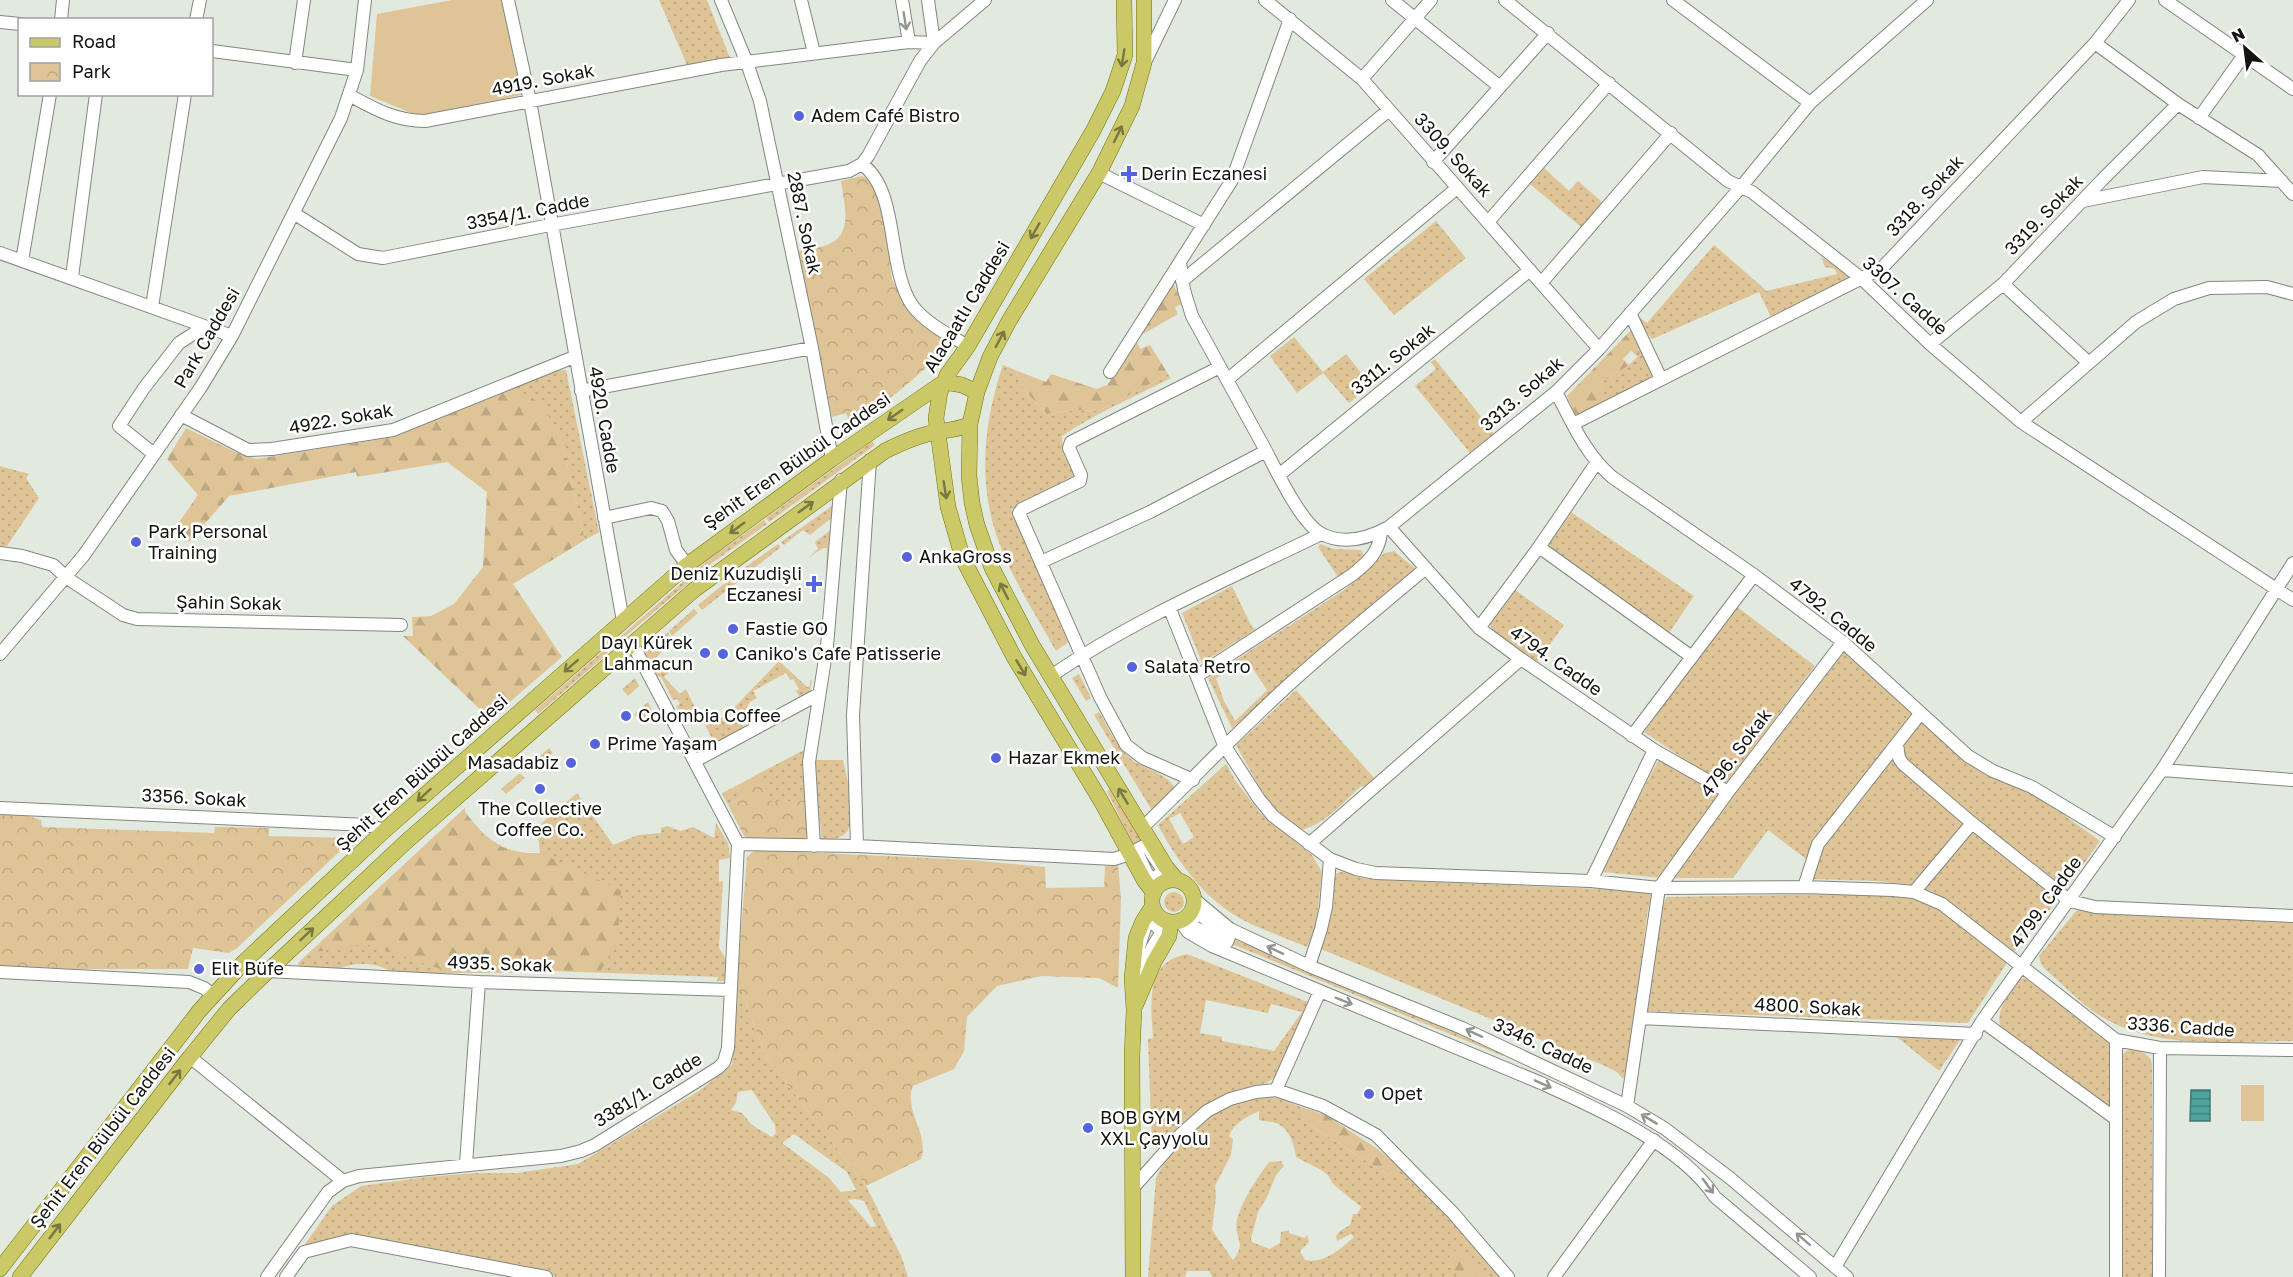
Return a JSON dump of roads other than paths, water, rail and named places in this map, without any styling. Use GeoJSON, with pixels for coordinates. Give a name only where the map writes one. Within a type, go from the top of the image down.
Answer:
{"type":"FeatureCollection","features":[{"type":"Feature","properties":{"kind":"main road","name":"Alacaatlı Caddesi"},"geometry":{"type":"LineString","coordinates":[[1124,0],[1125,55],[1113,92],[968,346],[951,369],[936,405],[937,432],[948,507],[970,576],[1014,657],[1101,801],[1130,854],[1151,900]]}},
{"type":"Feature","properties":{"kind":"main road"},"geometry":{"type":"LineString","coordinates":[[1134,1010],[1150,970],[1169,936],[1189,914],[1194,899],[1188,886],[1177,880],[1142,828],[1051,676],[1004,592],[983,548],[972,503],[970,424],[976,392],[990,357],[1009,321],[1100,173],[1132,106],[1144,63],[1144,0]]}},
{"type":"Feature","properties":{"kind":"main road"},"geometry":{"type":"LineString","coordinates":[[944,382],[962,385],[976,392]]}},
{"type":"Feature","properties":{"kind":"main road","name":"Şehit Eren Bülbül Caddesi"},"geometry":{"type":"LineString","coordinates":[[0,1269],[213,995],[385,830],[687,565],[832,459],[944,382]]}},
{"type":"Feature","properties":{"kind":"main road","name":"Şehit Eren Bülbül Caddesi"},"geometry":{"type":"LineString","coordinates":[[20,1277],[229,1010],[268,970],[408,840],[714,574],[870,460],[899,444],[970,424]]}},
{"type":"Feature","properties":{"kind":"main road"},"geometry":{"type":"LineString","coordinates":[[510,719],[525,736]]}},
{"type":"Feature","properties":{"kind":"main road"},"geometry":{"type":"LineString","coordinates":[[1133,1277],[1133,957],[1136,938],[1151,900],[1163,882],[1177,880]]}},
{"type":"Feature","properties":{"kind":"main road"},"geometry":{"type":"LineString","coordinates":[[1151,900],[1158,916],[1180,922]]}},
{"type":"Feature","properties":{"kind":"main road"},"geometry":{"type":"LineString","coordinates":[[213,995],[229,1010]]}},
{"type":"Feature","properties":{"kind":"street"},"geometry":{"type":"LineString","coordinates":[[61,18],[63,0]]}},
{"type":"Feature","properties":{"kind":"street"},"geometry":{"type":"LineString","coordinates":[[196,18],[200,0]]}},
{"type":"Feature","properties":{"kind":"street"},"geometry":{"type":"LineString","coordinates":[[296,63],[304,0]]}},
{"type":"Feature","properties":{"kind":"street","name":"Park Caddesi"},"geometry":{"type":"LineString","coordinates":[[1,652],[67,578],[181,415],[232,336],[341,118],[357,70],[365,0]]}},
{"type":"Feature","properties":{"kind":"street","name":"4920. Cadde"},"geometry":{"type":"LineString","coordinates":[[508,0],[530,101],[550,225],[623,621]]}},
{"type":"Feature","properties":{"kind":"street","name":"2887. Sokak"},"geometry":{"type":"LineString","coordinates":[[721,0],[760,100],[812,348],[832,459]]}},
{"type":"Feature","properties":{"kind":"street"},"geometry":{"type":"LineString","coordinates":[[801,0],[814,53]]}},
{"type":"Feature","properties":{"kind":"street"},"geometry":{"type":"LineString","coordinates":[[902,0],[909,42]]}},
{"type":"Feature","properties":{"kind":"street"},"geometry":{"type":"LineString","coordinates":[[928,0],[934,43]]}},
{"type":"Feature","properties":{"kind":"street"},"geometry":{"type":"LineString","coordinates":[[968,346],[927,319],[911,304],[900,271],[881,188],[871,170],[862,164],[917,66],[934,43],[986,0]]}},
{"type":"Feature","properties":{"kind":"street"},"geometry":{"type":"LineString","coordinates":[[1144,63],[1175,0]]}},
{"type":"Feature","properties":{"kind":"street","name":"3309. Sokak"},"geometry":{"type":"LineString","coordinates":[[1265,0],[1362,79],[1599,349]]}},
{"type":"Feature","properties":{"kind":"street"},"geometry":{"type":"LineString","coordinates":[[1392,0],[1500,87]]}},
{"type":"Feature","properties":{"kind":"street"},"geometry":{"type":"LineString","coordinates":[[1362,79],[1431,0]]}},
{"type":"Feature","properties":{"kind":"street","name":"3307. Cadde"},"geometry":{"type":"LineString","coordinates":[[1505,0],[1728,181],[1752,192],[1862,279],[1930,344],[2020,422],[2293,600]]}},
{"type":"Feature","properties":{"kind":"street"},"geometry":{"type":"LineString","coordinates":[[1673,0],[1810,103]]}},
{"type":"Feature","properties":{"kind":"street","name":"3313. Sokak"},"geometry":{"type":"LineString","coordinates":[[1321,534],[1342,540],[1362,540],[1385,529],[1556,392],[1630,314],[1741,187],[1810,103],[1927,0]]}},
{"type":"Feature","properties":{"kind":"street","name":"3318. Sokak"},"geometry":{"type":"LineString","coordinates":[[1574,424],[1882,268],[2095,43],[2129,0]]}},
{"type":"Feature","properties":{"kind":"street"},"geometry":{"type":"LineString","coordinates":[[2165,0],[2293,89]]}},
{"type":"Feature","properties":{"kind":"street"},"geometry":{"type":"LineString","coordinates":[[1110,372],[1232,180],[1290,19]]}},
{"type":"Feature","properties":{"kind":"street"},"geometry":{"type":"LineString","coordinates":[[0,22],[18,24]]}},
{"type":"Feature","properties":{"kind":"street"},"geometry":{"type":"LineString","coordinates":[[1433,162],[1548,33]]}},
{"type":"Feature","properties":{"kind":"street","name":"4919. Sokak"},"geometry":{"type":"LineString","coordinates":[[350,95],[386,115],[412,121],[425,121],[721,65],[909,42],[934,43]]}},
{"type":"Feature","properties":{"kind":"street"},"geometry":{"type":"LineString","coordinates":[[2095,43],[2178,104],[2258,155],[2293,194]]}},
{"type":"Feature","properties":{"kind":"street"},"geometry":{"type":"LineString","coordinates":[[213,51],[357,70]]}},
{"type":"Feature","properties":{"kind":"street"},"geometry":{"type":"LineString","coordinates":[[2199,118],[2244,55]]}},
{"type":"Feature","properties":{"kind":"street"},"geometry":{"type":"LineString","coordinates":[[1488,222],[1609,83]]}},
{"type":"Feature","properties":{"kind":"street"},"geometry":{"type":"LineString","coordinates":[[22,261],[50,96]]}},
{"type":"Feature","properties":{"kind":"street"},"geometry":{"type":"LineString","coordinates":[[72,277],[96,96]]}},
{"type":"Feature","properties":{"kind":"street"},"geometry":{"type":"LineString","coordinates":[[152,307],[185,96]]}},
{"type":"Feature","properties":{"kind":"street","name":"3319. Sokak"},"geometry":{"type":"LineString","coordinates":[[1930,344],[2003,284],[2178,104]]}},
{"type":"Feature","properties":{"kind":"street"},"geometry":{"type":"LineString","coordinates":[[1182,280],[1389,110]]}},
{"type":"Feature","properties":{"kind":"street"},"geometry":{"type":"LineString","coordinates":[[1542,282],[1671,134]]}},
{"type":"Feature","properties":{"kind":"street","name":"3354/1. Cadde"},"geometry":{"type":"LineString","coordinates":[[295,214],[358,254],[376,257],[397,256],[550,225],[849,171],[862,164]]}},
{"type":"Feature","properties":{"kind":"street"},"geometry":{"type":"LineString","coordinates":[[1100,173],[1204,225]]}},
{"type":"Feature","properties":{"kind":"street"},"geometry":{"type":"LineString","coordinates":[[2084,201],[2203,177],[2282,181]]}},
{"type":"Feature","properties":{"kind":"street"},"geometry":{"type":"LineString","coordinates":[[1227,380],[1457,188]]}},
{"type":"Feature","properties":{"kind":"street"},"geometry":{"type":"LineString","coordinates":[[0,253],[232,336]]}},
{"type":"Feature","properties":{"kind":"street"},"geometry":{"type":"LineString","coordinates":[[1051,676],[1083,654],[1321,534],[1313,528],[1296,505],[1192,316],[1182,280],[1180,262]]}},
{"type":"Feature","properties":{"kind":"street","name":"3311. Sokak"},"geometry":{"type":"LineString","coordinates":[[1279,475],[1530,270]]}},
{"type":"Feature","properties":{"kind":"street"},"geometry":{"type":"LineString","coordinates":[[2003,284],[2089,363]]}},
{"type":"Feature","properties":{"kind":"street"},"geometry":{"type":"LineString","coordinates":[[2020,422],[2136,322],[2174,299],[2209,288],[2267,287],[2291,291]]}},
{"type":"Feature","properties":{"kind":"street"},"geometry":{"type":"LineString","coordinates":[[1630,314],[1661,379]]}},
{"type":"Feature","properties":{"kind":"street"},"geometry":{"type":"LineString","coordinates":[[154,454],[119,426],[144,388],[179,344],[204,327]]}},
{"type":"Feature","properties":{"kind":"street"},"geometry":{"type":"LineString","coordinates":[[581,391],[812,348]]}},
{"type":"Feature","properties":{"kind":"street","name":"4922. Sokak"},"geometry":{"type":"LineString","coordinates":[[181,415],[248,450],[283,448],[393,430],[574,357]]}},
{"type":"Feature","properties":{"kind":"street"},"geometry":{"type":"LineString","coordinates":[[1193,780],[1143,758],[1126,745],[1100,697],[1019,513],[1022,509],[1080,481],[1081,476],[1069,444],[1220,368]]}},
{"type":"Feature","properties":{"kind":"street","name":"4792. Cadde"},"geometry":{"type":"LineString","coordinates":[[1556,392],[1587,450],[1612,477],[1754,575],[1843,642],[1953,745],[1979,763],[2032,787],[2115,837]]}},
{"type":"Feature","properties":{"kind":"street"},"geometry":{"type":"LineString","coordinates":[[1041,562],[1150,512],[1266,452]]}},
{"type":"Feature","properties":{"kind":"street"},"geometry":{"type":"LineString","coordinates":[[857,846],[853,715],[870,460]]}},
{"type":"Feature","properties":{"kind":"street"},"geometry":{"type":"LineString","coordinates":[[1479,628],[1539,547],[1597,462]]}},
{"type":"Feature","properties":{"kind":"street"},"geometry":{"type":"LineString","coordinates":[[814,846],[808,762],[827,646],[842,480]]}},
{"type":"Feature","properties":{"kind":"street"},"geometry":{"type":"LineString","coordinates":[[604,518],[651,508],[662,511],[668,521],[676,550],[687,565]]}},
{"type":"Feature","properties":{"kind":"street"},"geometry":{"type":"LineString","coordinates":[[1197,676],[1352,575],[1371,559],[1378,549],[1385,529]]}},
{"type":"Feature","properties":{"kind":"street","name":"4794. Cadde"},"geometry":{"type":"LineString","coordinates":[[1385,529],[1426,568],[1479,628],[1632,736],[1728,792]]}},
{"type":"Feature","properties":{"kind":"street"},"geometry":{"type":"LineString","coordinates":[[1539,547],[1692,657]]}},
{"type":"Feature","properties":{"kind":"street","name":"Şahin Sokak"},"geometry":{"type":"LineString","coordinates":[[0,554],[22,556],[46,563],[123,615],[137,619],[401,625]]}},
{"type":"Feature","properties":{"kind":"street","name":"4799. Cadde"},"geometry":{"type":"LineString","coordinates":[[1834,1267],[1982,1021],[2162,770],[2293,563]]}},
{"type":"Feature","properties":{"kind":"street"},"geometry":{"type":"LineString","coordinates":[[1142,828],[1193,780],[1224,745],[1294,680],[1426,568]]}},
{"type":"Feature","properties":{"kind":"street"},"geometry":{"type":"LineString","coordinates":[[1632,736],[1754,575]]}},
{"type":"Feature","properties":{"kind":"street"},"geometry":{"type":"LineString","coordinates":[[1170,609],[1224,745],[1258,799],[1273,816],[1309,844],[1330,859],[1356,869],[1376,873],[1591,881],[1659,888],[1804,887],[1914,892],[1972,823]]}},
{"type":"Feature","properties":{"kind":"street","name":"4796. Sokak"},"geometry":{"type":"LineString","coordinates":[[1659,888],[1728,792],[1843,642]]}},
{"type":"Feature","properties":{"kind":"street"},"geometry":{"type":"LineString","coordinates":[[633,643],[738,844],[857,846],[1114,859],[1130,854]]}},
{"type":"Feature","properties":{"kind":"street"},"geometry":{"type":"LineString","coordinates":[[1309,844],[1521,659]]}},
{"type":"Feature","properties":{"kind":"street"},"geometry":{"type":"LineString","coordinates":[[695,761],[819,694]]}},
{"type":"Feature","properties":{"kind":"street"},"geometry":{"type":"LineString","coordinates":[[1804,887],[1818,844],[1920,714]]}},
{"type":"Feature","properties":{"kind":"street"},"geometry":{"type":"LineString","coordinates":[[1897,744],[1899,758],[1903,764],[1972,823],[2070,901],[2095,907],[2293,916]]}},
{"type":"Feature","properties":{"kind":"street"},"geometry":{"type":"LineString","coordinates":[[1591,881],[1654,750]]}},
{"type":"Feature","properties":{"kind":"street"},"geometry":{"type":"LineString","coordinates":[[2162,770],[2293,780]]}},
{"type":"Feature","properties":{"kind":"street","name":"3356. Sokak"},"geometry":{"type":"LineString","coordinates":[[0,808],[367,825],[385,830]]}},
{"type":"Feature","properties":{"kind":"street","name":"3381/1. Cadde"},"geometry":{"type":"LineString","coordinates":[[343,1181],[359,1176],[561,1156],[581,1151],[595,1145],[718,1068],[727,1055],[738,844]]}},
{"type":"Feature","properties":{"kind":"street"},"geometry":{"type":"LineString","coordinates":[[1309,966],[1322,929],[1330,859]]}},
{"type":"Feature","properties":{"kind":"street"},"geometry":{"type":"LineString","coordinates":[[1627,1106],[1659,888]]}},
{"type":"Feature","properties":{"kind":"street","name":"3336. Cadde"},"geometry":{"type":"LineString","coordinates":[[1914,892],[1942,904],[2116,1040],[2160,1047],[2293,1050]]}},
{"type":"Feature","properties":{"kind":"street","name":"3346. Cadde"},"geometry":{"type":"LineString","coordinates":[[1194,899],[1230,929],[1309,966],[1462,1028],[1627,1106],[1664,1128],[1722,1171],[1847,1277]]}},
{"type":"Feature","properties":{"kind":"street"},"geometry":{"type":"LineString","coordinates":[[1151,900],[1162,932],[1144,962],[1138,989],[1135,988],[1139,947],[1151,900]]}},
{"type":"Feature","properties":{"kind":"street","name":"3346. Cadde"},"geometry":{"type":"LineString","coordinates":[[1180,922],[1188,932],[1212,946],[1589,1104],[1654,1140],[1704,1180],[1715,1197],[1810,1277]]}},
{"type":"Feature","properties":{"kind":"street","name":"4935. Sokak"},"geometry":{"type":"LineString","coordinates":[[268,970],[479,982],[731,990]]}},
{"type":"Feature","properties":{"kind":"street"},"geometry":{"type":"LineString","coordinates":[[0,972],[189,982],[204,988],[213,995]]}},
{"type":"Feature","properties":{"kind":"street"},"geometry":{"type":"LineString","coordinates":[[466,1164],[479,982]]}},
{"type":"Feature","properties":{"kind":"street"},"geometry":{"type":"LineString","coordinates":[[1276,1090],[1320,991]]}},
{"type":"Feature","properties":{"kind":"street","name":"4800. Sokak"},"geometry":{"type":"LineString","coordinates":[[1640,1018],[1976,1034]]}},
{"type":"Feature","properties":{"kind":"street"},"geometry":{"type":"LineString","coordinates":[[1982,1021],[2116,1119]]}},
{"type":"Feature","properties":{"kind":"street"},"geometry":{"type":"LineString","coordinates":[[2116,1040],[2116,1277]]}},
{"type":"Feature","properties":{"kind":"street"},"geometry":{"type":"LineString","coordinates":[[2159,1277],[2160,1047]]}},
{"type":"Feature","properties":{"kind":"street"},"geometry":{"type":"LineString","coordinates":[[190,1057],[343,1181],[324,1197],[267,1277]]}},
{"type":"Feature","properties":{"kind":"street"},"geometry":{"type":"LineString","coordinates":[[1132,1188],[1179,1136],[1207,1111],[1230,1099],[1256,1092],[1276,1090],[1323,1106],[1376,1135],[1453,1213],[1508,1277]]}},
{"type":"Feature","properties":{"kind":"street"},"geometry":{"type":"LineString","coordinates":[[1554,1277],[1654,1140]]}},
{"type":"Feature","properties":{"kind":"street"},"geometry":{"type":"LineString","coordinates":[[286,1277],[304,1252],[351,1240],[546,1277]]}},
{"type":"Feature","properties":{"kind":"water"},"geometry":{"type":"Polygon","coordinates":[[[2191,1090],[2210,1090],[2210,1121],[2190,1121],[2191,1090]]]}},
{"type":"Feature","properties":{"kind":"place","name":"Adem Café Bistro"},"geometry":{"type":"Point","coordinates":[799,116]}},
{"type":"Feature","properties":{"kind":"place","name":"Derin Eczanesi"},"geometry":{"type":"Point","coordinates":[1129,174]}},
{"type":"Feature","properties":{"kind":"place","name":"Park Personal Training"},"geometry":{"type":"Point","coordinates":[136,542]}},
{"type":"Feature","properties":{"kind":"place","name":"AnkaGross"},"geometry":{"type":"Point","coordinates":[907,557]}},
{"type":"Feature","properties":{"kind":"place","name":"Deniz Kuzudişli Eczanesi"},"geometry":{"type":"Point","coordinates":[814,584]}},
{"type":"Feature","properties":{"kind":"place","name":"Fastie GO"},"geometry":{"type":"Point","coordinates":[733,629]}},
{"type":"Feature","properties":{"kind":"place","name":"Dayı Kürek Lahmacun"},"geometry":{"type":"Point","coordinates":[705,653]}},
{"type":"Feature","properties":{"kind":"place","name":"Caniko's Cafe Patisserie"},"geometry":{"type":"Point","coordinates":[723,654]}},
{"type":"Feature","properties":{"kind":"place","name":"Salata Retro"},"geometry":{"type":"Point","coordinates":[1132,667]}},
{"type":"Feature","properties":{"kind":"place","name":"Colombia Coffee"},"geometry":{"type":"Point","coordinates":[626,716]}},
{"type":"Feature","properties":{"kind":"place","name":"Prime Yaşam"},"geometry":{"type":"Point","coordinates":[595,744]}},
{"type":"Feature","properties":{"kind":"place","name":"Hazar Ekmek"},"geometry":{"type":"Point","coordinates":[996,758]}},
{"type":"Feature","properties":{"kind":"place","name":"Masadabiz"},"geometry":{"type":"Point","coordinates":[571,763]}},
{"type":"Feature","properties":{"kind":"place","name":"The Collective Coffee Co."},"geometry":{"type":"Point","coordinates":[540,789]}},
{"type":"Feature","properties":{"kind":"place","name":"Elit Büfe"},"geometry":{"type":"Point","coordinates":[199,969]}},
{"type":"Feature","properties":{"kind":"place","name":"Opet"},"geometry":{"type":"Point","coordinates":[1369,1094]}},
{"type":"Feature","properties":{"kind":"place","name":"BOB GYM XXL Çayyolu"},"geometry":{"type":"Point","coordinates":[1088,1128]}}]}
